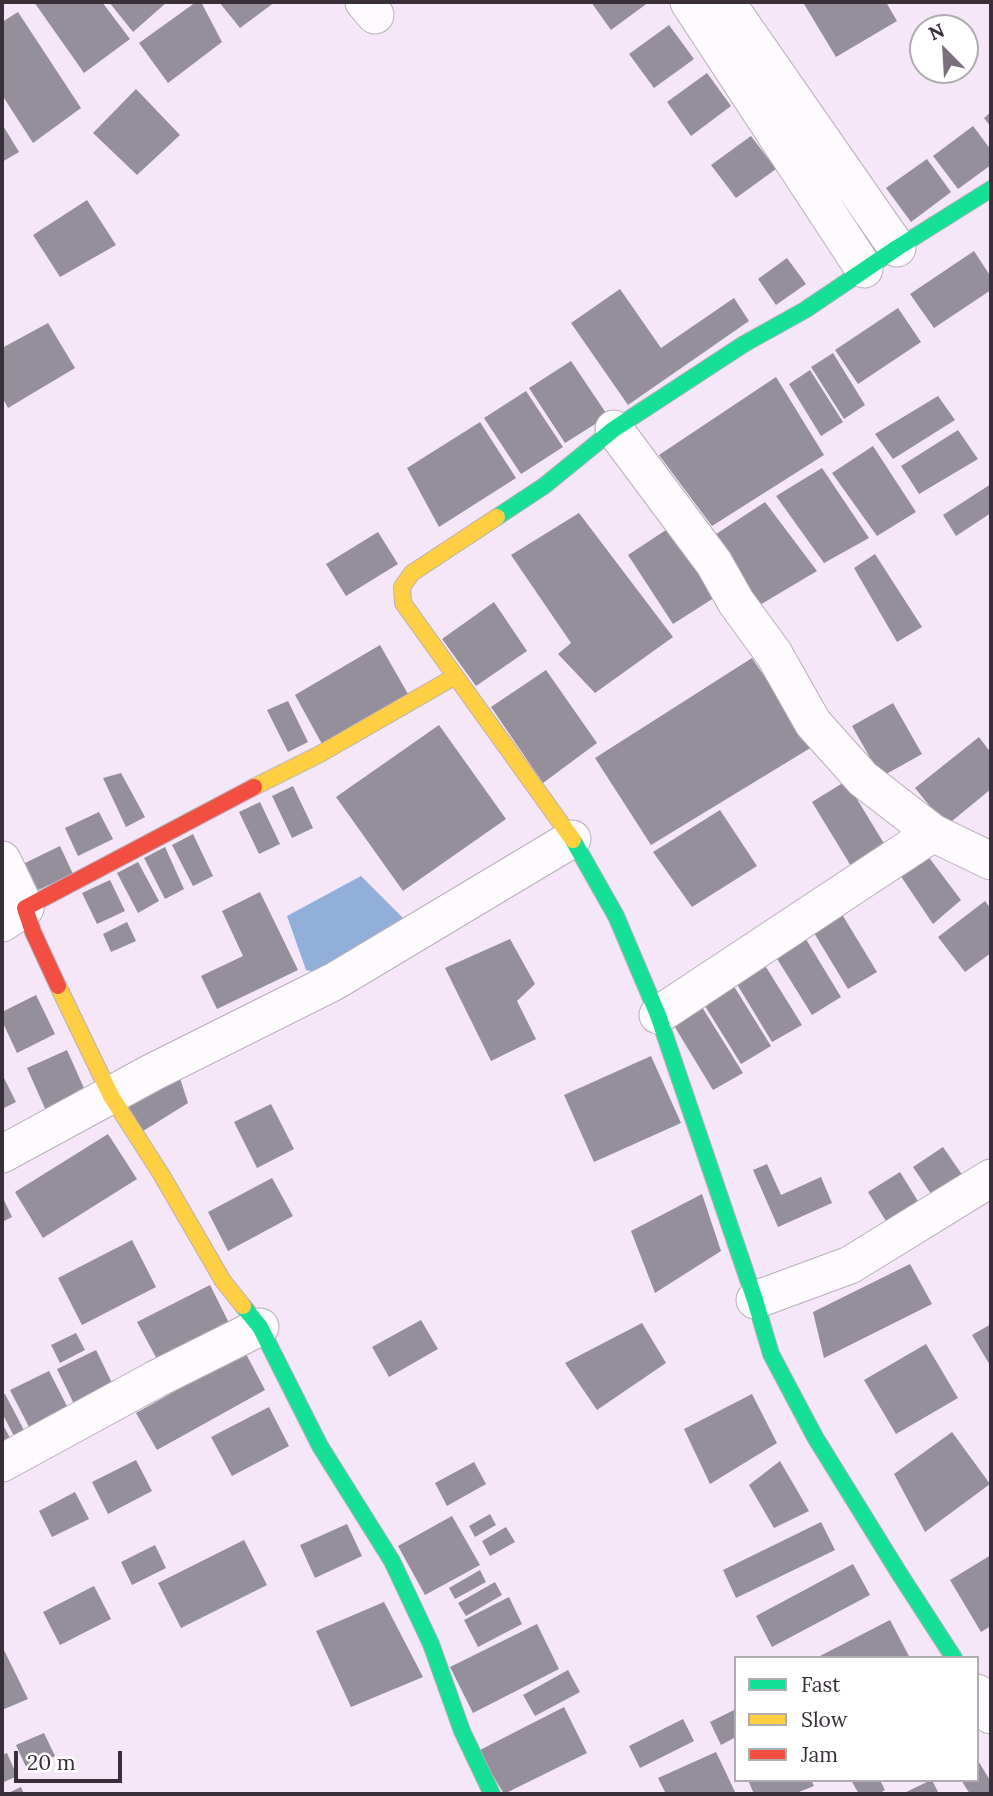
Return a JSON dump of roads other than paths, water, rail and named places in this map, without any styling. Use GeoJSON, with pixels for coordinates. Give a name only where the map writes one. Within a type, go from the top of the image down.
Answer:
{"type":"FeatureCollection","features":[{"type":"Feature","properties":{"kind":"street"},"geometry":{"type":"LineString","coordinates":[[689,2],[864,270]]}},
{"type":"Feature","properties":{"kind":"street"},"geometry":{"type":"LineString","coordinates":[[726,2],[897,248]]}},
{"type":"Feature","properties":{"kind":"street"},"geometry":{"type":"LineString","coordinates":[[953,1656],[815,1437],[771,1354],[658,1014],[616,916],[572,839],[403,603],[402,587],[412,573],[544,486],[614,429],[744,344],[805,310],[991,189]]}},
{"type":"Feature","properties":{"kind":"street"},"geometry":{"type":"LineString","coordinates":[[614,429],[714,563],[736,602],[774,654],[813,723],[863,779],[933,832],[991,861]]}},
{"type":"Feature","properties":{"kind":"street"},"geometry":{"type":"LineString","coordinates":[[13,915],[320,754],[454,677]]}},
{"type":"Feature","properties":{"kind":"street"},"geometry":{"type":"LineString","coordinates":[[658,1014],[933,832]]}},
{"type":"Feature","properties":{"kind":"street"},"geometry":{"type":"LineString","coordinates":[[2,1154],[153,1072],[335,981],[572,839]]}},
{"type":"Feature","properties":{"kind":"street"},"geometry":{"type":"LineString","coordinates":[[2,860],[13,915],[33,932],[111,1096],[161,1174],[223,1281],[260,1327],[320,1446],[392,1561],[431,1644],[461,1731],[492,1794]]}},
{"type":"Feature","properties":{"kind":"street"},"geometry":{"type":"LineString","coordinates":[[755,1300],[850,1265],[991,1178]]}},
{"type":"Feature","properties":{"kind":"street"},"geometry":{"type":"LineString","coordinates":[[2,1463],[156,1379],[260,1327]]}},
{"type":"Feature","properties":{"kind":"street"},"geometry":{"type":"LineString","coordinates":[[979,1696],[991,1715]]}},
{"type":"Feature","properties":{"kind":"water"},"geometry":{"type":"Polygon","coordinates":[[[361,876],[403,918],[400,926],[316,972],[306,970],[287,916],[361,876]]]}}]}
